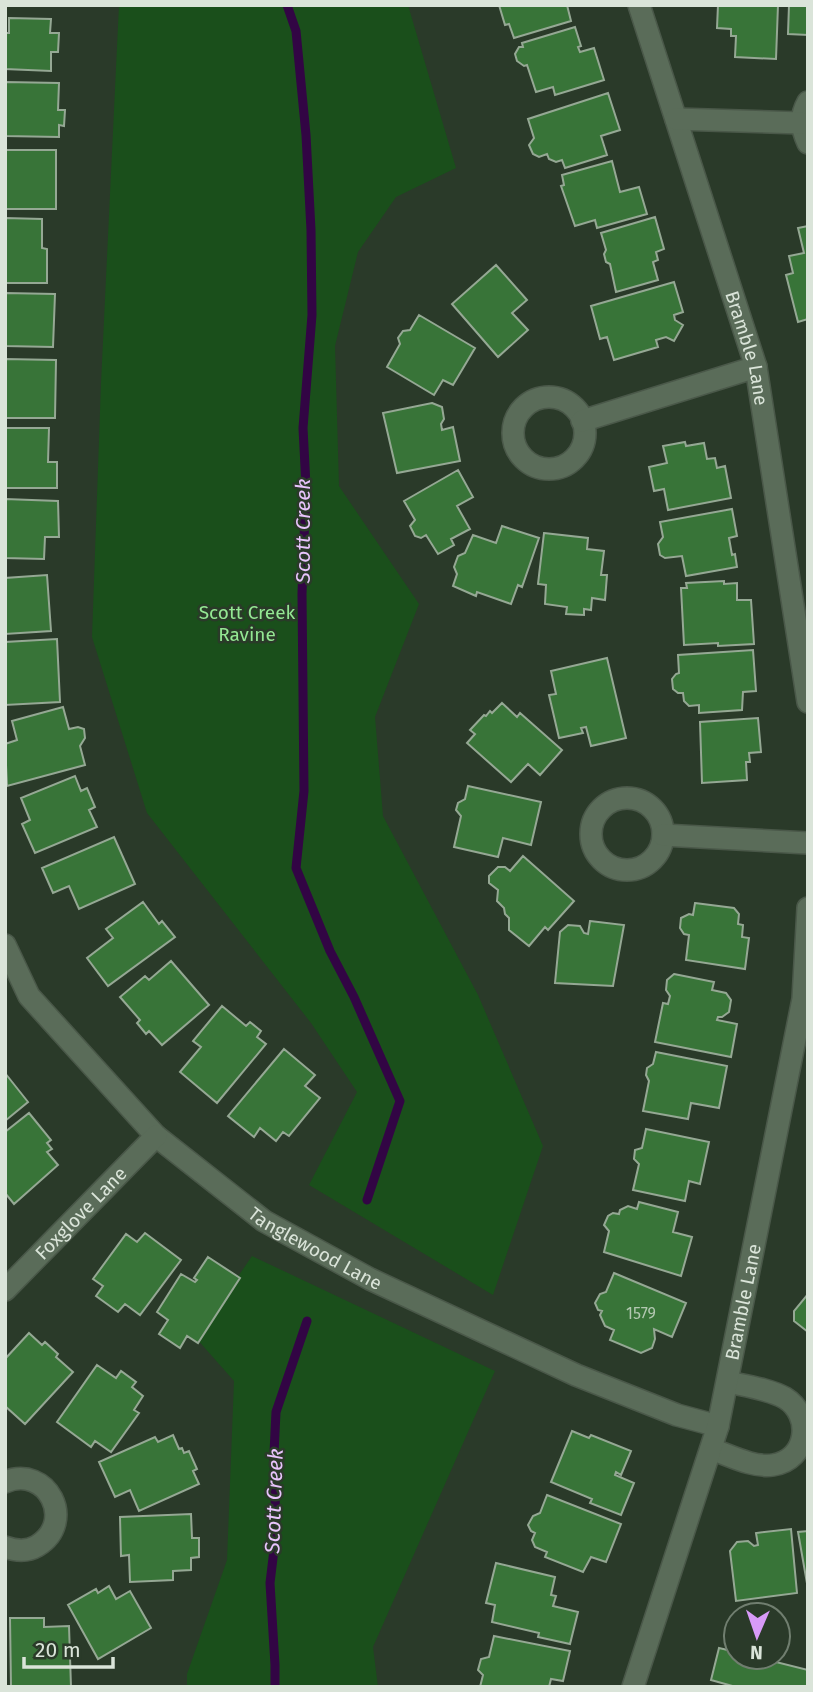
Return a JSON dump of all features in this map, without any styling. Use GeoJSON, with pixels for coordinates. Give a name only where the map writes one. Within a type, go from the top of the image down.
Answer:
{"type":"FeatureCollection","features":[{"type":"Feature","properties":{"kind":"street","name":"Bramble Lane"},"geometry":{"type":"LineString","coordinates":[[639,5],[756,368],[808,702]]}},
{"type":"Feature","properties":{"kind":"street"},"geometry":{"type":"LineString","coordinates":[[676,119],[805,133],[803,109],[808,102]]}},
{"type":"Feature","properties":{"kind":"street"},"geometry":{"type":"LineString","coordinates":[[582,421],[756,368]]}},
{"type":"Feature","properties":{"kind":"street"},"geometry":{"type":"LineString","coordinates":[[663,835],[808,842]]}},
{"type":"Feature","properties":{"kind":"street","name":"Bramble Lane"},"geometry":{"type":"LineString","coordinates":[[633,1687],[711,1449],[728,1382],[803,999],[808,908]]}},
{"type":"Feature","properties":{"kind":"street","name":"Tanglewood Lane"},"geometry":{"type":"LineString","coordinates":[[5,945],[29,996],[156,1136],[264,1221],[370,1279],[576,1376],[677,1415],[718,1426]]}},
{"type":"Feature","properties":{"kind":"street","name":"Foxglove Lane"},"geometry":{"type":"LineString","coordinates":[[5,1290],[156,1136]]}},
{"type":"Feature","properties":{"kind":"street"},"geometry":{"type":"LineString","coordinates":[[711,1449],[769,1466],[792,1458],[800,1448],[804,1436],[804,1424],[793,1403],[783,1396],[728,1382]]}},
{"type":"Feature","properties":{"kind":"street"},"geometry":{"type":"LineString","coordinates":[[5,1482],[22,1478],[34,1481],[44,1488],[52,1497],[56,1521],[51,1533],[32,1549],[20,1551],[5,1547]]}},
{"type":"Feature","properties":{"kind":"green space","name":"Scott Creek Ravine"},"geometry":{"type":"Polygon","coordinates":[[[119,5],[408,5],[456,168],[396,197],[358,252],[335,346],[339,486],[419,604],[375,717],[383,816],[478,995],[543,1146],[493,1295],[309,1185],[357,1092],[311,1023],[147,813],[92,637],[119,5]]]}},
{"type":"Feature","properties":{"kind":"green space"},"geometry":{"type":"Polygon","coordinates":[[[252,1256],[495,1371],[373,1647],[378,1687],[187,1687],[187,1674],[227,1560],[234,1381],[196,1338],[252,1256]]]}},
{"type":"Feature","properties":{"kind":"building"},"geometry":{"type":"Polygon","coordinates":[[[499,5],[567,5],[571,21],[514,38],[509,24],[505,25],[499,5]]]}},
{"type":"Feature","properties":{"kind":"building"},"geometry":{"type":"Polygon","coordinates":[[[718,5],[778,5],[776,59],[735,57],[736,36],[731,36],[731,29],[717,28],[718,5]]]}},
{"type":"Feature","properties":{"kind":"building"},"geometry":{"type":"Polygon","coordinates":[[[789,5],[808,5],[808,35],[788,34],[789,5]]]}},
{"type":"Feature","properties":{"kind":"building"},"geometry":{"type":"Polygon","coordinates":[[[9,18],[51,19],[50,33],[59,33],[58,52],[51,52],[51,71],[5,69],[5,33],[9,33],[9,18]]]}},
{"type":"Feature","properties":{"kind":"building"},"geometry":{"type":"Polygon","coordinates":[[[575,27],[581,46],[578,47],[580,52],[594,48],[604,80],[555,95],[553,87],[536,92],[527,65],[517,61],[515,54],[519,47],[523,47],[522,43],[575,27]]]}},
{"type":"Feature","properties":{"kind":"building"},"geometry":{"type":"Polygon","coordinates":[[[5,82],[59,83],[58,110],[65,110],[64,126],[59,125],[59,137],[5,136],[5,82]]]}},
{"type":"Feature","properties":{"kind":"building"},"geometry":{"type":"Polygon","coordinates":[[[608,93],[620,130],[601,136],[607,155],[565,168],[562,160],[556,162],[549,159],[547,154],[539,157],[533,154],[529,145],[534,138],[528,119],[608,93]]]}},
{"type":"Feature","properties":{"kind":"building"},"geometry":{"type":"Polygon","coordinates":[[[5,150],[56,150],[56,209],[5,209],[5,150]]]}},
{"type":"Feature","properties":{"kind":"building"},"geometry":{"type":"Polygon","coordinates":[[[612,161],[620,192],[639,187],[647,214],[597,228],[595,220],[575,226],[561,186],[564,185],[562,175],[612,161]]]}},
{"type":"Feature","properties":{"kind":"building"},"geometry":{"type":"Polygon","coordinates":[[[655,217],[664,249],[656,252],[658,260],[653,262],[658,280],[616,292],[610,264],[606,262],[601,233],[655,217]]]}},
{"type":"Feature","properties":{"kind":"building"},"geometry":{"type":"Polygon","coordinates":[[[5,218],[42,219],[42,248],[47,249],[47,283],[5,283],[5,218]]]}},
{"type":"Feature","properties":{"kind":"building"},"geometry":{"type":"Polygon","coordinates":[[[808,226],[808,319],[798,322],[786,275],[793,273],[789,256],[804,253],[798,228],[808,226]]]}},
{"type":"Feature","properties":{"kind":"building"},"geometry":{"type":"Polygon","coordinates":[[[496,265],[527,300],[512,313],[528,330],[498,357],[452,304],[496,265]]]}},
{"type":"Feature","properties":{"kind":"building"},"geometry":{"type":"Polygon","coordinates":[[[674,282],[683,312],[674,315],[675,320],[683,325],[674,341],[666,337],[656,340],[658,347],[614,360],[607,337],[600,339],[591,306],[674,282]]]}},
{"type":"Feature","properties":{"kind":"building"},"geometry":{"type":"Polygon","coordinates":[[[5,293],[55,294],[53,347],[5,346],[5,293]]]}},
{"type":"Feature","properties":{"kind":"building"},"geometry":{"type":"Polygon","coordinates":[[[419,315],[475,348],[453,385],[443,380],[434,395],[387,367],[400,344],[398,338],[403,331],[410,330],[419,315]]]}},
{"type":"Feature","properties":{"kind":"building"},"geometry":{"type":"Polygon","coordinates":[[[5,359],[56,360],[55,418],[5,418],[5,359]]]}},
{"type":"Feature","properties":{"kind":"building"},"geometry":{"type":"Polygon","coordinates":[[[432,403],[442,407],[442,430],[453,427],[460,461],[397,473],[383,413],[432,403]]]}},
{"type":"Feature","properties":{"kind":"building"},"geometry":{"type":"Polygon","coordinates":[[[5,428],[49,428],[48,462],[57,462],[57,488],[5,488],[5,428]]]}},
{"type":"Feature","properties":{"kind":"building"},"geometry":{"type":"Polygon","coordinates":[[[685,442],[686,446],[704,443],[707,459],[715,458],[717,468],[725,466],[731,498],[668,510],[664,489],[654,491],[649,467],[667,463],[663,446],[685,442]]]}},
{"type":"Feature","properties":{"kind":"building"},"geometry":{"type":"Polygon","coordinates":[[[458,470],[473,497],[457,506],[470,529],[451,539],[454,545],[438,554],[426,535],[421,538],[415,536],[410,526],[415,520],[404,501],[458,470]]]}},
{"type":"Feature","properties":{"kind":"building"},"geometry":{"type":"Polygon","coordinates":[[[5,499],[58,501],[59,537],[45,537],[44,559],[5,558],[5,499]]]}},
{"type":"Feature","properties":{"kind":"building"},"geometry":{"type":"Polygon","coordinates":[[[732,509],[737,536],[729,538],[737,567],[686,576],[682,556],[665,558],[660,555],[658,544],[663,537],[660,522],[732,509]]]}},
{"type":"Feature","properties":{"kind":"building"},"geometry":{"type":"Polygon","coordinates":[[[502,526],[539,538],[522,587],[518,585],[511,604],[477,592],[476,596],[453,586],[457,574],[454,567],[458,556],[465,553],[473,535],[496,543],[502,526]]]}},
{"type":"Feature","properties":{"kind":"building"},"geometry":{"type":"Polygon","coordinates":[[[544,533],[588,538],[587,549],[604,551],[601,575],[607,575],[605,600],[592,598],[591,610],[584,609],[584,615],[566,614],[567,607],[545,604],[546,585],[538,584],[544,533]]]}},
{"type":"Feature","properties":{"kind":"building"},"geometry":{"type":"Polygon","coordinates":[[[47,575],[51,631],[5,634],[5,578],[47,575]]]}},
{"type":"Feature","properties":{"kind":"building"},"geometry":{"type":"Polygon","coordinates":[[[724,581],[724,584],[737,583],[737,600],[751,600],[754,644],[684,645],[681,588],[687,588],[686,583],[724,581]]]}},
{"type":"Feature","properties":{"kind":"building"},"geometry":{"type":"Polygon","coordinates":[[[57,639],[60,702],[5,705],[5,642],[57,639]]]}},
{"type":"Feature","properties":{"kind":"building"},"geometry":{"type":"Polygon","coordinates":[[[753,650],[756,691],[743,692],[742,710],[699,713],[699,705],[689,706],[684,701],[683,693],[673,689],[672,679],[679,673],[678,655],[753,650]]]}},
{"type":"Feature","properties":{"kind":"building"},"geometry":{"type":"Polygon","coordinates":[[[607,658],[626,738],[591,746],[586,727],[581,728],[583,733],[559,738],[549,695],[556,694],[551,671],[607,658]]]}},
{"type":"Feature","properties":{"kind":"building"},"geometry":{"type":"Polygon","coordinates":[[[502,703],[517,717],[520,713],[562,750],[540,775],[528,764],[511,782],[467,743],[475,734],[470,730],[484,715],[490,711],[492,713],[502,703]]]}},
{"type":"Feature","properties":{"kind":"building"},"geometry":{"type":"Polygon","coordinates":[[[63,707],[69,729],[84,729],[85,738],[80,746],[85,765],[7,786],[5,744],[17,740],[12,721],[63,707]]]}},
{"type":"Feature","properties":{"kind":"building"},"geometry":{"type":"Polygon","coordinates":[[[758,718],[761,752],[749,753],[750,762],[746,762],[747,780],[702,783],[700,722],[758,718]]]}},
{"type":"Feature","properties":{"kind":"building"},"geometry":{"type":"Polygon","coordinates":[[[75,776],[81,791],[87,788],[95,807],[89,810],[97,827],[35,853],[22,824],[30,820],[21,798],[75,776]]]}},
{"type":"Feature","properties":{"kind":"building"},"geometry":{"type":"Polygon","coordinates":[[[468,786],[541,802],[531,845],[503,838],[498,857],[454,847],[461,816],[456,810],[458,803],[465,799],[468,786]]]}},
{"type":"Feature","properties":{"kind":"building"},"geometry":{"type":"Polygon","coordinates":[[[114,837],[135,884],[79,909],[69,886],[53,893],[42,868],[114,837]]]}},
{"type":"Feature","properties":{"kind":"building"},"geometry":{"type":"Polygon","coordinates":[[[523,856],[574,901],[548,930],[545,927],[529,946],[509,930],[509,918],[497,901],[498,890],[489,883],[489,876],[498,867],[505,867],[510,871],[523,856]]]}},
{"type":"Feature","properties":{"kind":"building"},"geometry":{"type":"Polygon","coordinates":[[[143,902],[159,924],[162,921],[175,937],[108,986],[87,958],[113,938],[106,929],[143,902]]]}},
{"type":"Feature","properties":{"kind":"building"},"geometry":{"type":"Polygon","coordinates":[[[695,903],[734,908],[739,914],[738,924],[743,925],[742,937],[749,938],[745,969],[686,960],[689,935],[684,934],[680,928],[681,918],[693,915],[695,903]]]}},
{"type":"Feature","properties":{"kind":"building"},"geometry":{"type":"Polygon","coordinates":[[[590,921],[624,925],[613,986],[555,983],[560,932],[568,925],[580,926],[584,933],[588,934],[590,921]]]}},
{"type":"Feature","properties":{"kind":"building"},"geometry":{"type":"Polygon","coordinates":[[[171,961],[209,1005],[162,1045],[149,1031],[146,1034],[137,1023],[140,1020],[120,997],[145,976],[149,980],[171,961]]]}},
{"type":"Feature","properties":{"kind":"building"},"geometry":{"type":"Polygon","coordinates":[[[674,974],[714,982],[712,990],[726,993],[731,1000],[729,1012],[717,1020],[737,1024],[731,1057],[655,1042],[663,1003],[668,1004],[670,996],[666,990],[667,980],[674,974]]]}},
{"type":"Feature","properties":{"kind":"building"},"geometry":{"type":"Polygon","coordinates":[[[222,1006],[246,1026],[250,1022],[261,1031],[257,1037],[266,1044],[217,1103],[180,1072],[201,1047],[193,1041],[222,1006]]]}},
{"type":"Feature","properties":{"kind":"building"},"geometry":{"type":"Polygon","coordinates":[[[284,1049],[315,1075],[305,1086],[320,1098],[289,1136],[283,1132],[276,1141],[260,1128],[254,1137],[228,1116],[284,1049]]]}},
{"type":"Feature","properties":{"kind":"building"},"geometry":{"type":"Polygon","coordinates":[[[656,1052],[727,1066],[719,1108],[691,1103],[688,1119],[643,1111],[649,1081],[647,1068],[653,1064],[656,1052]]]}},
{"type":"Feature","properties":{"kind":"building"},"geometry":{"type":"Polygon","coordinates":[[[5,1073],[28,1102],[5,1121],[5,1073]]]}},
{"type":"Feature","properties":{"kind":"building"},"geometry":{"type":"Polygon","coordinates":[[[29,1113],[51,1140],[47,1143],[52,1149],[47,1152],[58,1165],[14,1204],[5,1193],[5,1132],[29,1113]]]}},
{"type":"Feature","properties":{"kind":"building"},"geometry":{"type":"Polygon","coordinates":[[[646,1129],[709,1142],[700,1184],[689,1181],[685,1201],[633,1190],[639,1164],[634,1159],[635,1150],[642,1148],[646,1129]]]}},
{"type":"Feature","properties":{"kind":"building"},"geometry":{"type":"Polygon","coordinates":[[[639,1202],[678,1212],[673,1232],[692,1237],[681,1276],[604,1252],[609,1231],[604,1225],[608,1216],[619,1214],[620,1210],[628,1206],[637,1209],[639,1202]]]}},
{"type":"Feature","properties":{"kind":"building"},"geometry":{"type":"Polygon","coordinates":[[[145,1233],[181,1260],[140,1315],[125,1304],[118,1312],[96,1296],[103,1286],[93,1279],[126,1234],[137,1242],[145,1233]]]}},
{"type":"Feature","properties":{"kind":"building"},"geometry":{"type":"Polygon","coordinates":[[[208,1257],[240,1278],[198,1343],[187,1336],[180,1348],[159,1334],[168,1320],[157,1312],[181,1274],[195,1282],[197,1280],[194,1278],[208,1257]]]}},
{"type":"Feature","properties":{"kind":"building"},"geometry":{"type":"Polygon","coordinates":[[[614,1273],[686,1303],[672,1337],[654,1329],[652,1348],[641,1353],[610,1340],[614,1330],[605,1326],[600,1315],[602,1311],[598,1310],[595,1303],[600,1294],[606,1292],[614,1273]]]}},
{"type":"Feature","properties":{"kind":"building"},"geometry":{"type":"Polygon","coordinates":[[[808,1294],[808,1332],[794,1321],[794,1311],[808,1294]]]}},
{"type":"Feature","properties":{"kind":"building"},"geometry":{"type":"Polygon","coordinates":[[[29,1333],[42,1345],[45,1342],[58,1354],[56,1357],[73,1372],[25,1424],[5,1406],[5,1359],[29,1333]]]}},
{"type":"Feature","properties":{"kind":"building"},"geometry":{"type":"Polygon","coordinates":[[[97,1365],[116,1378],[121,1371],[136,1382],[132,1387],[143,1396],[134,1410],[139,1413],[111,1452],[95,1441],[91,1447],[57,1422],[97,1365]]]}},
{"type":"Feature","properties":{"kind":"building"},"geometry":{"type":"Polygon","coordinates":[[[572,1431],[589,1438],[591,1435],[631,1451],[621,1475],[616,1472],[615,1475],[634,1483],[621,1515],[590,1503],[592,1499],[551,1482],[572,1431]]]}},
{"type":"Feature","properties":{"kind":"building"},"geometry":{"type":"Polygon","coordinates":[[[173,1435],[179,1449],[182,1448],[184,1453],[189,1451],[197,1469],[193,1471],[199,1484],[139,1511],[130,1490],[115,1497],[99,1462],[155,1437],[158,1442],[173,1435]]]}},
{"type":"Feature","properties":{"kind":"building"},"geometry":{"type":"Polygon","coordinates":[[[547,1495],[621,1524],[606,1562],[591,1557],[583,1572],[545,1557],[547,1552],[535,1547],[532,1540],[535,1533],[528,1525],[533,1516],[540,1513],[547,1495]]]}},
{"type":"Feature","properties":{"kind":"building"},"geometry":{"type":"Polygon","coordinates":[[[191,1514],[192,1538],[199,1538],[199,1557],[191,1558],[191,1570],[173,1571],[173,1580],[130,1582],[129,1555],[121,1556],[120,1517],[191,1514]]]}},
{"type":"Feature","properties":{"kind":"building"},"geometry":{"type":"Polygon","coordinates":[[[791,1529],[797,1593],[736,1601],[730,1551],[737,1542],[748,1541],[754,1546],[758,1545],[756,1533],[791,1529]]]}},
{"type":"Feature","properties":{"kind":"building"},"geometry":{"type":"Polygon","coordinates":[[[808,1531],[808,1589],[798,1532],[808,1531]]]}},
{"type":"Feature","properties":{"kind":"building"},"geometry":{"type":"Polygon","coordinates":[[[496,1563],[555,1577],[551,1595],[556,1596],[553,1606],[578,1612],[570,1644],[538,1637],[539,1633],[492,1622],[495,1605],[486,1603],[496,1563]]]}},
{"type":"Feature","properties":{"kind":"building"},"geometry":{"type":"Polygon","coordinates":[[[109,1586],[116,1599],[130,1591],[151,1628],[98,1659],[68,1605],[96,1589],[98,1593],[109,1586]]]}},
{"type":"Feature","properties":{"kind":"building"},"geometry":{"type":"Polygon","coordinates":[[[10,1618],[44,1618],[44,1627],[69,1626],[71,1687],[11,1687],[10,1618]]]}},
{"type":"Feature","properties":{"kind":"building"},"geometry":{"type":"Polygon","coordinates":[[[494,1636],[570,1651],[563,1681],[551,1679],[549,1687],[480,1687],[483,1675],[478,1670],[481,1659],[489,1657],[494,1636]]]}},
{"type":"Feature","properties":{"kind":"building"},"geometry":{"type":"Polygon","coordinates":[[[719,1648],[722,1649],[722,1671],[792,1671],[792,1666],[808,1670],[808,1687],[736,1687],[711,1680],[719,1648]]]}},
{"type":"Feature","properties":{"kind":"waterway","name":"Scott Creek"},"geometry":{"type":"LineString","coordinates":[[287,5],[296,31],[306,135],[312,315],[303,428],[306,486],[302,594],[304,791],[296,868],[330,951],[354,997],[400,1101],[367,1200]]}},
{"type":"Feature","properties":{"kind":"waterway","name":"Scott Creek"},"geometry":{"type":"LineString","coordinates":[[275,1687],[270,1583],[276,1533],[276,1412],[307,1321]]}}]}
